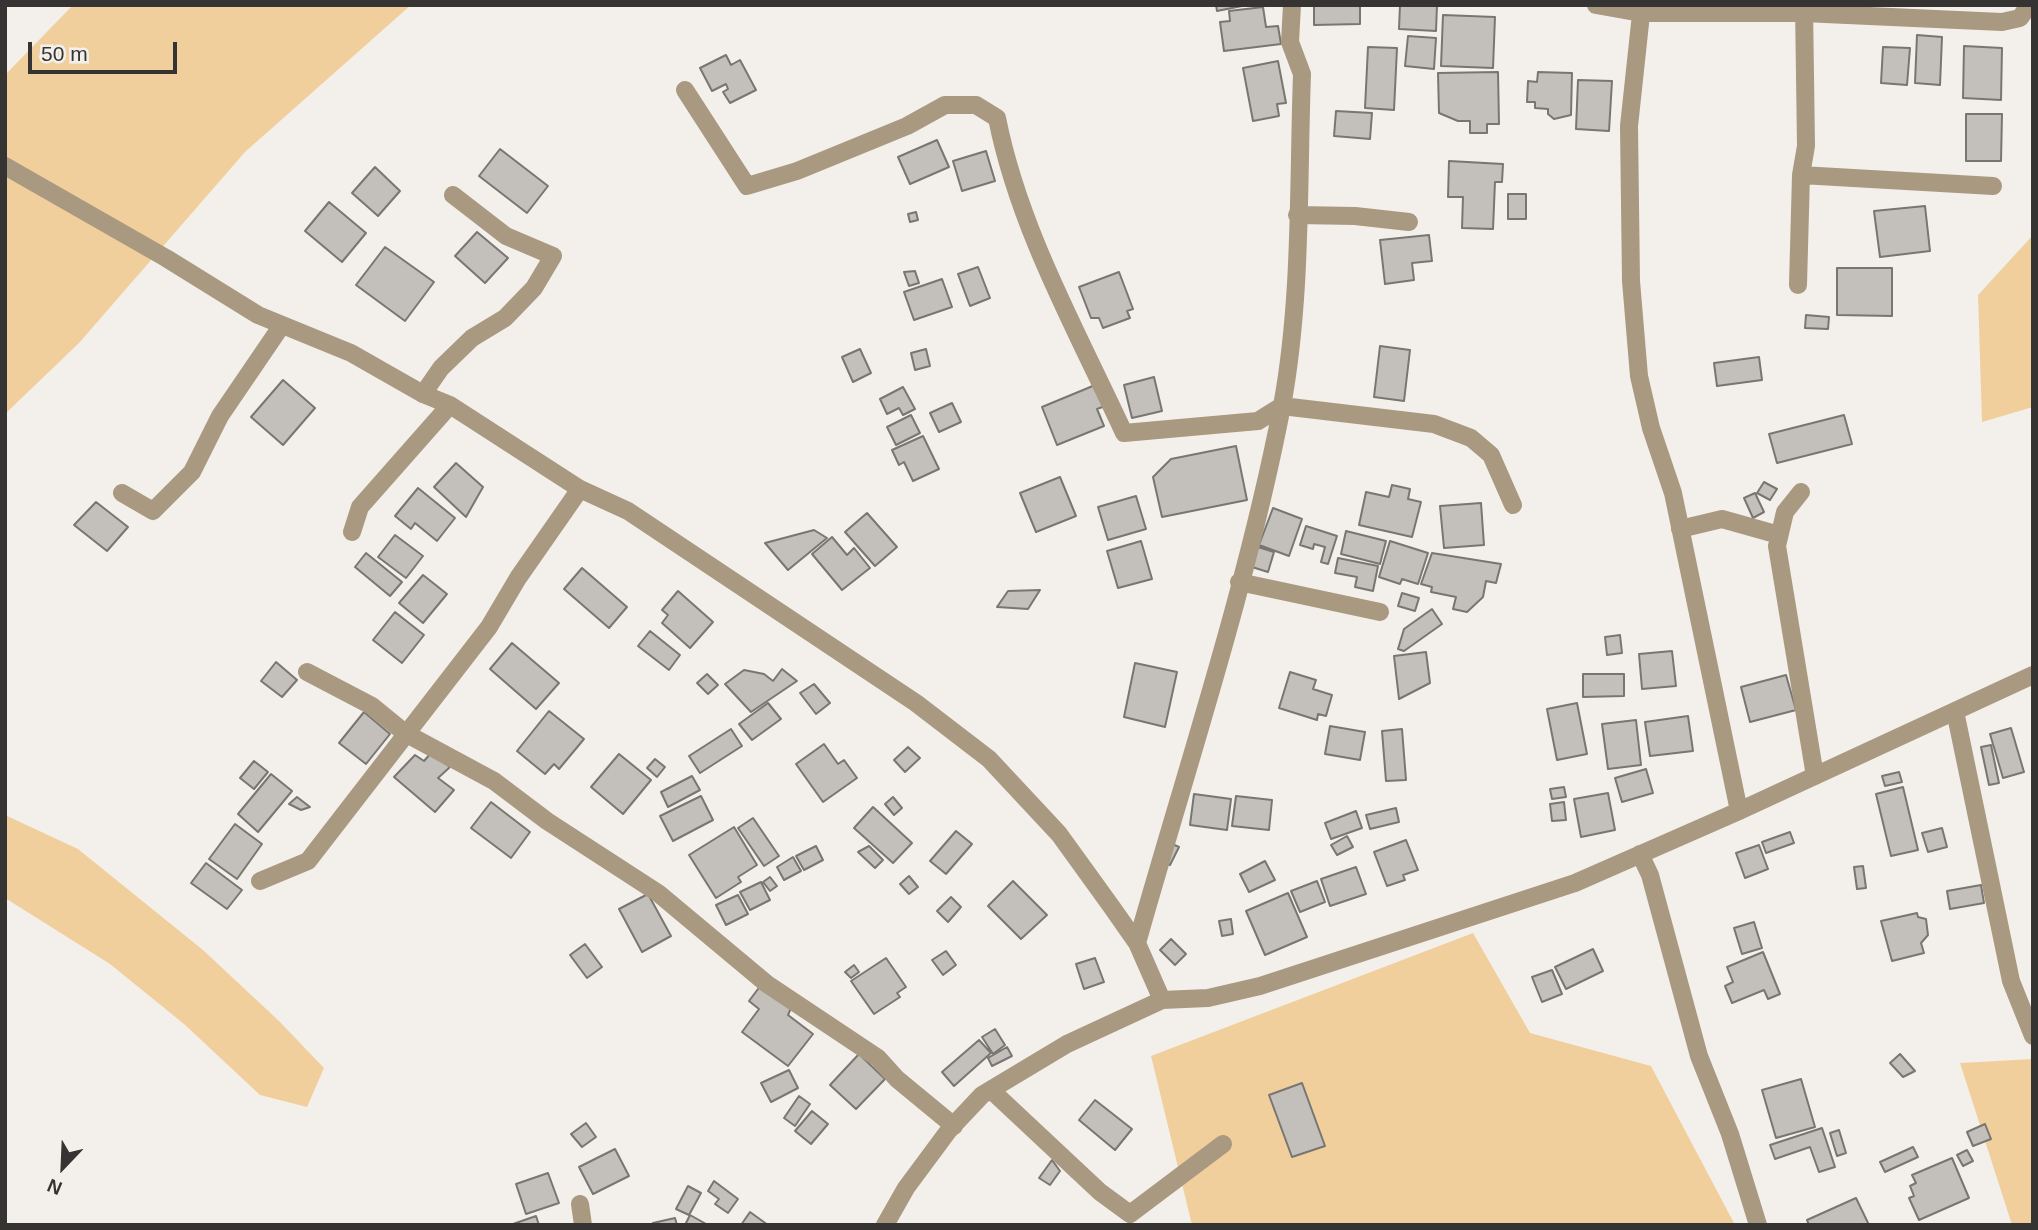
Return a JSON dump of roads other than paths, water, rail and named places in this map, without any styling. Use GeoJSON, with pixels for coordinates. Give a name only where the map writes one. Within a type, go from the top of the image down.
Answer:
{"type":"FeatureCollection","features":[{"type":"Feature","properties":{"kind":"street"},"geometry":{"type":"LineString","coordinates":[[1137,943],[1239,582],[1282,406],[1293,321],[1302,74],[1290,42],[1292,5]]}},
{"type":"Feature","properties":{"kind":"street"},"geometry":{"type":"LineString","coordinates":[[1596,5],[1641,9],[1803,9],[2002,22],[2020,18],[2029,5]]}},
{"type":"Feature","properties":{"kind":"street"},"geometry":{"type":"LineString","coordinates":[[1641,9],[1629,126],[1631,281],[1639,376],[1680,529],[1739,811]]}},
{"type":"Feature","properties":{"kind":"street"},"geometry":{"type":"LineString","coordinates":[[1798,285],[1801,175],[1806,146],[1803,9]]}},
{"type":"Feature","properties":{"kind":"street"},"geometry":{"type":"LineString","coordinates":[[685,90],[747,186],[908,127],[946,106],[976,105],[997,118],[1016,193],[1031,231],[1124,433],[1258,421],[1282,406],[1434,424],[1471,439],[1491,455],[1513,505]]}},
{"type":"Feature","properties":{"kind":"street"},"geometry":{"type":"LineString","coordinates":[[5,166],[166,258],[258,315],[351,353],[424,394],[450,405],[580,488],[628,511],[916,703],[989,759],[1059,834],[1137,943],[1162,1000]]}},
{"type":"Feature","properties":{"kind":"street"},"geometry":{"type":"LineString","coordinates":[[1801,175],[1993,186]]}},
{"type":"Feature","properties":{"kind":"street"},"geometry":{"type":"LineString","coordinates":[[424,394],[441,368],[465,345],[505,318],[534,288],[553,256],[506,236],[453,195]]}},
{"type":"Feature","properties":{"kind":"street"},"geometry":{"type":"LineString","coordinates":[[1297,215],[1355,216],[1409,222]]}},
{"type":"Feature","properties":{"kind":"street"},"geometry":{"type":"LineString","coordinates":[[121,493],[153,511],[169,497],[191,472],[220,416],[282,325]]}},
{"type":"Feature","properties":{"kind":"street"},"geometry":{"type":"LineString","coordinates":[[352,532],[360,507],[450,405]]}},
{"type":"Feature","properties":{"kind":"street"},"geometry":{"type":"LineString","coordinates":[[260,881],[308,861],[489,627],[517,578],[580,488]]}},
{"type":"Feature","properties":{"kind":"street"},"geometry":{"type":"LineString","coordinates":[[1801,492],[1785,512],[1777,546],[1815,776]]}},
{"type":"Feature","properties":{"kind":"street"},"geometry":{"type":"LineString","coordinates":[[1680,529],[1722,519],[1779,535]]}},
{"type":"Feature","properties":{"kind":"street"},"geometry":{"type":"LineString","coordinates":[[1239,582],[1380,612]]}},
{"type":"Feature","properties":{"kind":"street"},"geometry":{"type":"LineString","coordinates":[[307,672],[372,706],[405,733],[494,781],[547,821],[658,893],[767,984],[878,1058],[897,1079],[954,1126]]}},
{"type":"Feature","properties":{"kind":"street"},"geometry":{"type":"LineString","coordinates":[[890,1223],[906,1188],[954,1126],[991,1090],[1067,1044],[1162,1000],[1208,998],[1260,986],[1575,883],[1739,811],[2033,675]]}},
{"type":"Feature","properties":{"kind":"street"},"geometry":{"type":"LineString","coordinates":[[1955,711],[2011,981],[2033,1036]]}},
{"type":"Feature","properties":{"kind":"street"},"geometry":{"type":"LineString","coordinates":[[1640,855],[1650,875],[1699,1056],[1730,1134],[1758,1225]]}},
{"type":"Feature","properties":{"kind":"street"},"geometry":{"type":"LineString","coordinates":[[991,1090],[1100,1192],[1130,1214],[1223,1144]]}},
{"type":"Feature","properties":{"kind":"street"},"geometry":{"type":"LineString","coordinates":[[580,1205],[583,1225]]}}]}
